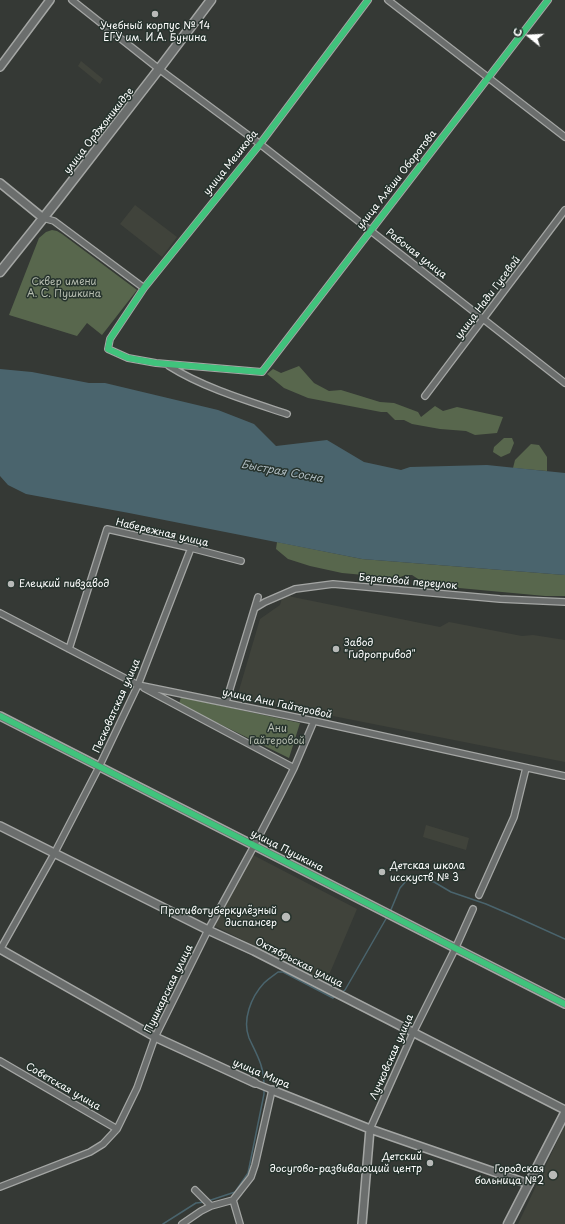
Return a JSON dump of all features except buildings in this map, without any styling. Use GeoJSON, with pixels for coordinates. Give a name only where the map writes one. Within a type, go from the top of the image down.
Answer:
{"type":"FeatureCollection","features":[{"type":"Feature","properties":{"kind":"main road","name":"улица Орджоникидзе"},"geometry":{"type":"LineString","coordinates":[[0,272],[159,69],[211,0]]}},
{"type":"Feature","properties":{"kind":"main road"},"geometry":{"type":"LineString","coordinates":[[508,1224],[565,1112]]}},
{"type":"Feature","properties":{"kind":"street"},"geometry":{"type":"LineString","coordinates":[[0,67],[50,0]]}},
{"type":"Feature","properties":{"kind":"street","name":"Рабочая улица"},"geometry":{"type":"LineString","coordinates":[[72,0],[159,69],[260,144],[565,382]]}},
{"type":"Feature","properties":{"kind":"street","name":"улица Мешкова"},"geometry":{"type":"LineString","coordinates":[[167,364],[156,364],[128,358],[108,349],[110,339],[144,288],[260,144],[368,0]]}},
{"type":"Feature","properties":{"kind":"street"},"geometry":{"type":"LineString","coordinates":[[388,0],[565,137]]}},
{"type":"Feature","properties":{"kind":"street","name":"улица Алёши Оборотова"},"geometry":{"type":"LineString","coordinates":[[167,364],[262,372],[548,0]]}},
{"type":"Feature","properties":{"kind":"street"},"geometry":{"type":"LineString","coordinates":[[0,183],[42,218],[54,221],[144,288]]}},
{"type":"Feature","properties":{"kind":"street","name":"улица Нади Гусевой"},"geometry":{"type":"LineString","coordinates":[[425,396],[565,210]]}},
{"type":"Feature","properties":{"kind":"street"},"geometry":{"type":"LineString","coordinates":[[167,364],[184,375],[240,398],[287,414]]}},
{"type":"Feature","properties":{"kind":"street","name":"Набережная улица"},"geometry":{"type":"LineString","coordinates":[[68,649],[107,529],[241,561]]}},
{"type":"Feature","properties":{"kind":"street","name":"Песковатская улица"},"geometry":{"type":"LineString","coordinates":[[0,949],[54,854],[99,767],[138,685],[191,548]]}},
{"type":"Feature","properties":{"kind":"street","name":"Береговой переулок"},"geometry":{"type":"LineString","coordinates":[[254,608],[295,589],[333,584],[500,599],[565,602]]}},
{"type":"Feature","properties":{"kind":"street"},"geometry":{"type":"LineString","coordinates":[[226,702],[258,597]]}},
{"type":"Feature","properties":{"kind":"street","name":"улица Ани Гайтеровой"},"geometry":{"type":"LineString","coordinates":[[0,613],[138,685],[226,702],[565,776]]}},
{"type":"Feature","properties":{"kind":"street"},"geometry":{"type":"LineString","coordinates":[[138,685],[294,768]]}},
{"type":"Feature","properties":{"kind":"street","name":"улица Пушкина"},"geometry":{"type":"LineString","coordinates":[[0,716],[565,1004]]}},
{"type":"Feature","properties":{"kind":"street","name":"Пушкарская улица"},"geometry":{"type":"LineString","coordinates":[[0,1187],[90,1152],[103,1144],[117,1129],[137,1088],[155,1037],[208,930],[254,846],[294,768],[314,721]]}},
{"type":"Feature","properties":{"kind":"street"},"geometry":{"type":"LineString","coordinates":[[480,895],[514,817],[526,768]]}},
{"type":"Feature","properties":{"kind":"street","name":"Октябрьская улица"},"geometry":{"type":"LineString","coordinates":[[0,826],[208,930],[254,951],[565,1112]]}},
{"type":"Feature","properties":{"kind":"street","name":"Лучковская улица"},"geometry":{"type":"LineString","coordinates":[[362,1224],[370,1129],[413,1032],[473,909]]}},
{"type":"Feature","properties":{"kind":"street","name":"улица Мира"},"geometry":{"type":"LineString","coordinates":[[0,949],[155,1037],[255,1083],[370,1129],[529,1184]]}},
{"type":"Feature","properties":{"kind":"street","name":"Советская улица"},"geometry":{"type":"LineString","coordinates":[[0,1061],[117,1129]]}},
{"type":"Feature","properties":{"kind":"street"},"geometry":{"type":"LineString","coordinates":[[182,1224],[211,1206],[233,1200],[251,1177],[272,1090]]}},
{"type":"Feature","properties":{"kind":"street"},"geometry":{"type":"LineString","coordinates":[[195,1190],[211,1206]]}},
{"type":"Feature","properties":{"kind":"street"},"geometry":{"type":"LineString","coordinates":[[233,1200],[240,1224]]}},
{"type":"Feature","properties":{"kind":"shaded area"},"geometry":{"type":"Polygon","coordinates":[[[81,61],[103,79],[100,84],[78,66],[81,61]]]}},
{"type":"Feature","properties":{"kind":"shaded area"},"geometry":{"type":"Polygon","coordinates":[[[135,205],[177,237],[162,257],[120,224],[135,205]]]}},
{"type":"Feature","properties":{"kind":"shaded area"},"geometry":{"type":"Polygon","coordinates":[[[283,595],[440,627],[449,622],[522,636],[533,635],[565,640],[565,762],[237,697],[260,619],[280,605],[283,595]]]}},
{"type":"Feature","properties":{"kind":"shaded area"},"geometry":{"type":"Polygon","coordinates":[[[426,825],[469,838],[466,850],[423,837],[426,825]]]}},
{"type":"Feature","properties":{"kind":"shaded area","name":"Противотуберкулёзный диспансер"},"geometry":{"type":"Polygon","coordinates":[[[253,855],[357,909],[326,982],[213,925],[253,855]]]}},
{"type":"Feature","properties":{"kind":"shaded area","name":"Городская больница №2"},"geometry":{"type":"Polygon","coordinates":[[[565,1125],[565,1224],[518,1224],[565,1125]]]}},
{"type":"Feature","properties":{"kind":"green space","name":"Сквер имени А. С. Пушкина"},"geometry":{"type":"Polygon","coordinates":[[[52,230],[62,234],[137,290],[102,335],[87,323],[77,336],[9,315],[39,238],[46,232],[52,230]]]}},
{"type":"Feature","properties":{"kind":"green space"},"geometry":{"type":"Polygon","coordinates":[[[299,366],[314,383],[329,391],[341,390],[380,402],[394,403],[418,412],[421,417],[435,406],[443,411],[457,407],[503,417],[497,433],[475,435],[466,431],[440,429],[412,424],[404,420],[395,420],[387,412],[308,398],[284,388],[267,374],[273,369],[281,373],[299,366]]]}},
{"type":"Feature","properties":{"kind":"green space"},"geometry":{"type":"Polygon","coordinates":[[[504,438],[512,438],[514,443],[510,453],[501,457],[493,452],[494,447],[504,438]]]}},
{"type":"Feature","properties":{"kind":"green space"},"geometry":{"type":"Polygon","coordinates":[[[531,444],[539,445],[547,457],[547,471],[513,468],[515,460],[531,444]]]}},
{"type":"Feature","properties":{"kind":"green space"},"geometry":{"type":"Polygon","coordinates":[[[277,542],[362,559],[565,575],[565,596],[545,596],[459,588],[418,579],[412,575],[397,578],[342,573],[310,566],[288,559],[276,549],[277,542]]]}},
{"type":"Feature","properties":{"kind":"green space","name":"Ани Гайтеровой"},"geometry":{"type":"Polygon","coordinates":[[[181,697],[300,723],[289,758],[179,704],[181,697]]]}},
{"type":"Feature","properties":{"kind":"water","name":"Быстрая Сосна"},"geometry":{"type":"Polygon","coordinates":[[[0,369],[32,372],[89,383],[105,383],[218,410],[254,424],[276,446],[327,440],[364,462],[401,470],[410,467],[487,465],[565,473],[565,575],[362,559],[26,494],[8,485],[0,476],[0,369]]]}},
{"type":"Feature","properties":{"kind":"waterway"},"geometry":{"type":"LineString","coordinates":[[390,912],[400,888],[407,880],[415,878],[424,879],[434,882],[451,892],[486,904],[565,939]]}},
{"type":"Feature","properties":{"kind":"waterway"},"geometry":{"type":"LineString","coordinates":[[342,992],[345,990],[387,917]]}},
{"type":"Feature","properties":{"kind":"waterway"},"geometry":{"type":"LineString","coordinates":[[264,1085],[261,1066],[247,1031],[247,1016],[255,995],[259,989],[278,972],[283,972],[333,998],[337,995]]}},
{"type":"Feature","properties":{"kind":"waterway"},"geometry":{"type":"LineString","coordinates":[[208,1201],[235,1192],[248,1173],[264,1089]]}},
{"type":"Feature","properties":{"kind":"waterway"},"geometry":{"type":"LineString","coordinates":[[163,1224],[196,1203],[205,1202]]}},
{"type":"Feature","properties":{"kind":"cycle path"},"geometry":{"type":"LineString","coordinates":[[368,0],[260,144],[144,288],[110,339],[108,349],[128,358],[156,363],[262,372],[548,0]]}},
{"type":"Feature","properties":{"kind":"cycle path"},"geometry":{"type":"LineString","coordinates":[[0,716],[565,1004]]}},
{"type":"Feature","properties":{"kind":"place","name":"Учебный корпус № 14 ЕГУ им. И.А. Бунина"},"geometry":{"type":"Point","coordinates":[155,14]}},
{"type":"Feature","properties":{"kind":"place","name":"Елецкий пивзавод"},"geometry":{"type":"Point","coordinates":[11,584]}},
{"type":"Feature","properties":{"kind":"place","name":"Завод \"Гидропривод\""},"geometry":{"type":"Point","coordinates":[336,649]}},
{"type":"Feature","properties":{"kind":"place","name":"Детская школа исскуств № 3"},"geometry":{"type":"Point","coordinates":[382,872]}},
{"type":"Feature","properties":{"kind":"place","name":"Противотуберкулёзный диспансер"},"geometry":{"type":"Point","coordinates":[286,917]}},
{"type":"Feature","properties":{"kind":"place","name":"Детский досугово-развивающий центр"},"geometry":{"type":"Point","coordinates":[430,1163]}},
{"type":"Feature","properties":{"kind":"place","name":"Городская больница №2"},"geometry":{"type":"Point","coordinates":[553,1175]}}]}
